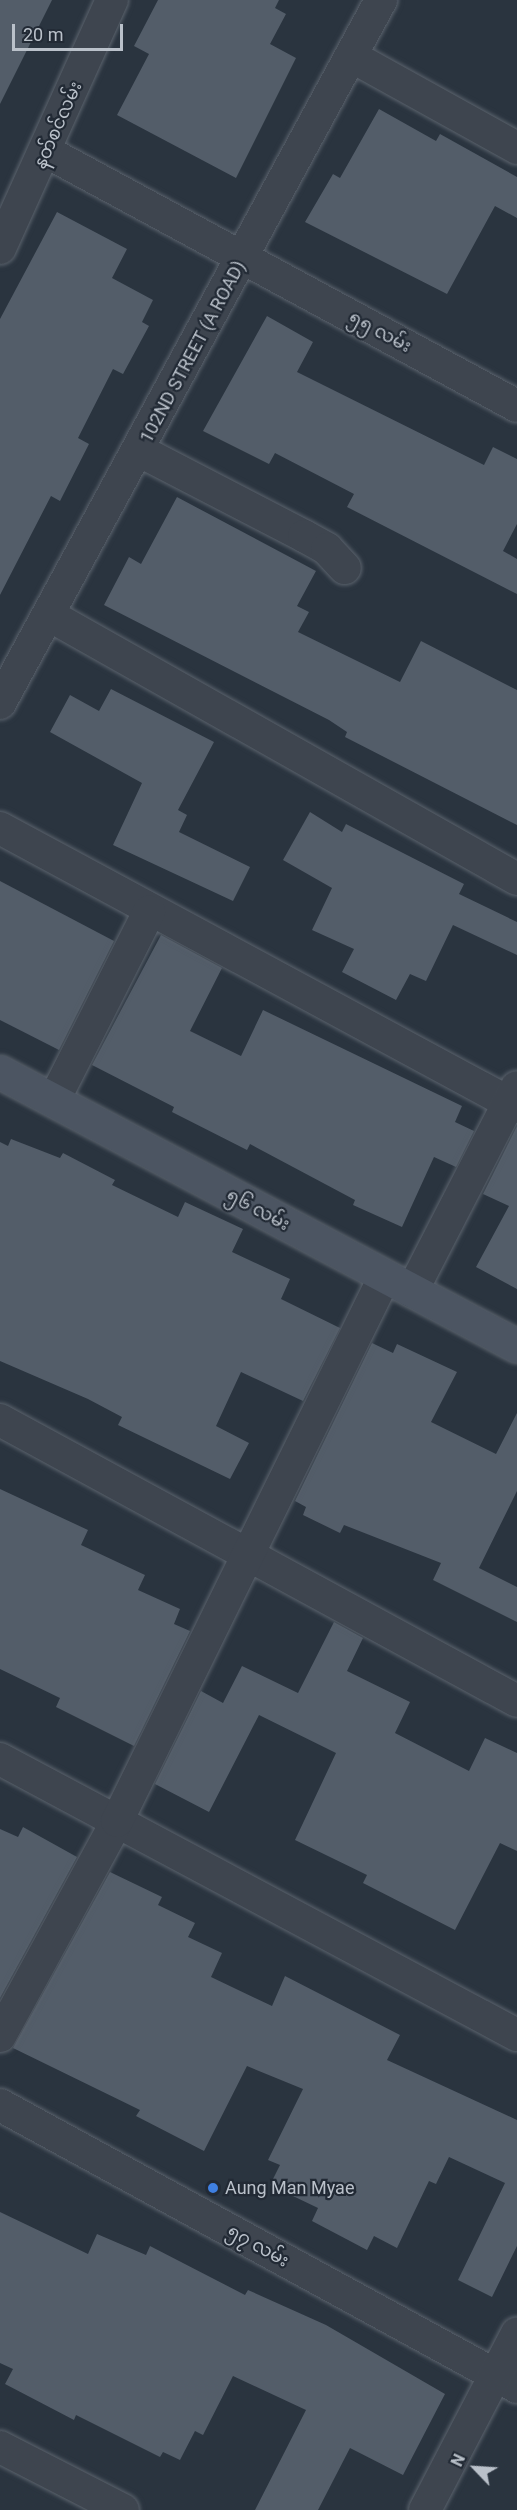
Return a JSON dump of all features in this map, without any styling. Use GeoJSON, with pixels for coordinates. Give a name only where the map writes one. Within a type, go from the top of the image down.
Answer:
{"type":"FeatureCollection","features":[{"type":"Feature","properties":{"kind":"street","name":"နတ်စင်လမ်း"},"geometry":{"type":"LineString","coordinates":[[0,248],[47,152],[112,0]]}},
{"type":"Feature","properties":{"kind":"street","name":"102ND STREET (A ROAD)"},"geometry":{"type":"LineString","coordinates":[[0,703],[140,451],[381,0]]}},
{"type":"Feature","properties":{"kind":"street"},"geometry":{"type":"LineString","coordinates":[[351,56],[517,147]]}},
{"type":"Feature","properties":{"kind":"street","name":"၅၅ လမ်း"},"geometry":{"type":"LineString","coordinates":[[47,152],[517,406]]}},
{"type":"Feature","properties":{"kind":"street"},"geometry":{"type":"LineString","coordinates":[[140,451],[327,549],[345,568]]}},
{"type":"Feature","properties":{"kind":"street"},"geometry":{"type":"LineString","coordinates":[[49,615],[517,879]]}},
{"type":"Feature","properties":{"kind":"street"},"geometry":{"type":"LineString","coordinates":[[0,828],[149,912],[514,1099],[398,1284],[248,1556],[117,1821],[0,2036]]}},
{"type":"Feature","properties":{"kind":"street"},"geometry":{"type":"LineString","coordinates":[[54,1100],[149,912]]}},
{"type":"Feature","properties":{"kind":"street","name":"၅၆ လမ်း"},"geometry":{"type":"LineString","coordinates":[[0,1072],[517,1346]]}},
{"type":"Feature","properties":{"kind":"street"},"geometry":{"type":"LineString","coordinates":[[0,1420],[517,1701]]}},
{"type":"Feature","properties":{"kind":"street"},"geometry":{"type":"LineString","coordinates":[[0,1759],[517,2035]]}},
{"type":"Feature","properties":{"kind":"street","name":"၅၇ လမ်း"},"geometry":{"type":"LineString","coordinates":[[0,2105],[506,2381]]}},
{"type":"Feature","properties":{"kind":"street"},"geometry":{"type":"LineString","coordinates":[[425,2510],[506,2381],[517,2333]]}},
{"type":"Feature","properties":{"kind":"street"},"geometry":{"type":"LineString","coordinates":[[0,2446],[123,2510]]}},
{"type":"Feature","properties":{"kind":"building"},"geometry":{"type":"Polygon","coordinates":[[[0,0],[52,0],[0,104],[0,0]]]}},
{"type":"Feature","properties":{"kind":"building"},"geometry":{"type":"Polygon","coordinates":[[[158,0],[279,0],[275,8],[286,14],[270,44],[296,58],[236,178],[117,115],[149,54],[134,46],[158,0]]]}},
{"type":"Feature","properties":{"kind":"building"},"geometry":{"type":"Polygon","coordinates":[[[379,109],[436,141],[440,134],[517,177],[517,218],[495,206],[447,294],[305,222],[333,174],[340,178],[379,109]]]}},
{"type":"Feature","properties":{"kind":"building"},"geometry":{"type":"Polygon","coordinates":[[[57,212],[127,249],[112,278],[153,300],[142,322],[149,326],[123,374],[113,369],[78,438],[89,444],[60,501],[51,496],[0,595],[0,319],[57,212]]]}},
{"type":"Feature","properties":{"kind":"building"},"geometry":{"type":"Polygon","coordinates":[[[267,316],[313,342],[297,372],[484,465],[493,447],[517,459],[517,524],[503,551],[517,559],[517,594],[347,507],[354,494],[275,453],[269,464],[203,431],[267,316]]]}},
{"type":"Feature","properties":{"kind":"building"},"geometry":{"type":"Polygon","coordinates":[[[177,497],[316,571],[297,606],[309,612],[298,632],[400,682],[421,641],[517,690],[517,825],[345,737],[347,732],[329,720],[104,605],[129,557],[141,564],[177,497]]]}},
{"type":"Feature","properties":{"kind":"building"},"geometry":{"type":"Polygon","coordinates":[[[111,689],[214,742],[178,810],[187,815],[179,832],[250,867],[233,901],[113,845],[142,783],[50,732],[70,695],[99,711],[111,689]]]}},
{"type":"Feature","properties":{"kind":"building"},"geometry":{"type":"Polygon","coordinates":[[[310,812],[342,832],[346,824],[464,884],[459,894],[517,922],[517,955],[453,925],[426,981],[410,974],[396,1000],[342,972],[354,949],[312,930],[332,888],[283,860],[310,812]]]}},
{"type":"Feature","properties":{"kind":"building"},"geometry":{"type":"Polygon","coordinates":[[[0,881],[114,941],[59,1050],[0,1020],[0,881]]]}},
{"type":"Feature","properties":{"kind":"building"},"geometry":{"type":"Polygon","coordinates":[[[161,935],[222,968],[190,1031],[241,1056],[263,1010],[462,1106],[455,1122],[474,1131],[456,1167],[434,1157],[402,1227],[353,1205],[355,1200],[250,1144],[247,1150],[172,1112],[174,1107],[92,1065],[161,935]]]}},
{"type":"Feature","properties":{"kind":"building"},"geometry":{"type":"Polygon","coordinates":[[[517,1126],[517,1289],[476,1267],[509,1206],[483,1194],[517,1126]]]}},
{"type":"Feature","properties":{"kind":"building"},"geometry":{"type":"Polygon","coordinates":[[[11,1139],[60,1158],[63,1153],[115,1180],[112,1185],[178,1217],[185,1202],[243,1229],[232,1252],[290,1279],[281,1299],[340,1328],[303,1401],[241,1372],[216,1426],[249,1443],[230,1479],[118,1425],[122,1417],[88,1399],[0,1361],[0,1142],[8,1146],[11,1139]]]}},
{"type":"Feature","properties":{"kind":"building"},"geometry":{"type":"Polygon","coordinates":[[[372,1343],[393,1353],[397,1344],[457,1372],[431,1422],[496,1454],[517,1413],[517,1491],[479,1568],[517,1587],[517,1622],[433,1580],[441,1563],[344,1525],[340,1533],[303,1515],[306,1507],[295,1501],[372,1343]]]}},
{"type":"Feature","properties":{"kind":"building"},"geometry":{"type":"Polygon","coordinates":[[[0,1489],[88,1530],[81,1545],[145,1575],[138,1590],[180,1609],[174,1624],[190,1631],[134,1746],[56,1707],[60,1698],[0,1669],[0,1489]]]}},
{"type":"Feature","properties":{"kind":"building"},"geometry":{"type":"Polygon","coordinates":[[[334,1622],[363,1638],[347,1671],[410,1702],[395,1733],[469,1771],[485,1738],[517,1753],[517,1851],[500,1843],[455,1930],[363,1883],[367,1875],[295,1840],[336,1753],[259,1715],[209,1812],[155,1784],[201,1691],[223,1703],[242,1666],[298,1693],[334,1622]]]}},
{"type":"Feature","properties":{"kind":"building"},"geometry":{"type":"Polygon","coordinates":[[[23,1827],[77,1857],[0,1998],[0,1829],[18,1837],[23,1827]]]}},
{"type":"Feature","properties":{"kind":"building"},"geometry":{"type":"Polygon","coordinates":[[[110,1872],[162,1897],[158,1905],[195,1923],[188,1937],[222,1953],[211,1977],[272,2006],[285,1976],[400,2035],[387,2060],[517,2120],[517,2246],[492,2297],[458,2280],[505,2183],[449,2157],[436,2184],[429,2181],[397,2248],[374,2236],[367,2250],[312,2221],[318,2208],[270,2185],[280,2165],[268,2160],[303,2089],[247,2066],[204,2151],[136,2116],[140,2110],[13,2048],[110,1872]]]}},
{"type":"Feature","properties":{"kind":"building"},"geometry":{"type":"Polygon","coordinates":[[[0,2212],[88,2254],[97,2234],[146,2255],[150,2246],[245,2295],[248,2290],[326,2325],[445,2394],[403,2475],[350,2448],[318,2510],[255,2510],[306,2410],[233,2376],[203,2435],[195,2431],[180,2460],[163,2452],[160,2457],[76,2415],[74,2420],[5,2384],[13,2369],[0,2363],[0,2212]]]}},
{"type":"Feature","properties":{"kind":"place","name":"Aung Man Myae"},"geometry":{"type":"Point","coordinates":[213,2188]}}]}
